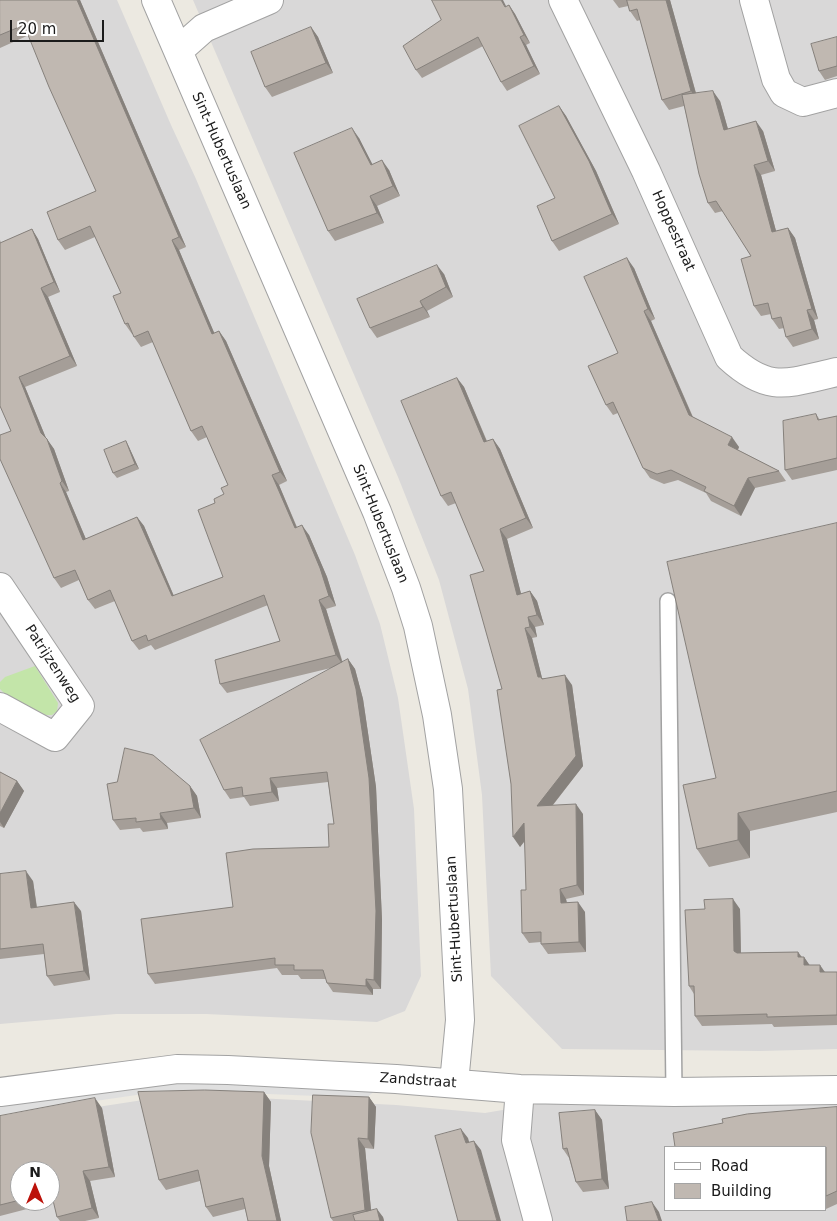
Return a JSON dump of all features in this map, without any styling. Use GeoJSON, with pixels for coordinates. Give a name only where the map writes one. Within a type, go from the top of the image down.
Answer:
{"type":"FeatureCollection","features":[{"type":"Feature","properties":{"kind":"street","name":"Sint-Hubertuslaan"},"geometry":{"type":"LineString","coordinates":[[156,0],[377,512],[406,588],[418,626],[437,715],[450,806],[460,1020],[454,1083]]}},
{"type":"Feature","properties":{"kind":"street"},"geometry":{"type":"LineString","coordinates":[[178,51],[204,28],[269,0]]}},
{"type":"Feature","properties":{"kind":"street","name":"Hoppestraat"},"geometry":{"type":"LineString","coordinates":[[563,0],[642,162],[729,357],[740,367],[768,383],[784,384],[837,372]]}},
{"type":"Feature","properties":{"kind":"street"},"geometry":{"type":"LineString","coordinates":[[754,0],[776,79],[784,93],[803,102],[837,93]]}},
{"type":"Feature","properties":{"kind":"street","name":"Patrijzenweg"},"geometry":{"type":"LineString","coordinates":[[0,587],[80,706],[55,737],[0,707]]}},
{"type":"Feature","properties":{"kind":"street","name":"Zandstraat"},"geometry":{"type":"LineString","coordinates":[[0,1092],[177,1069],[228,1070],[454,1083],[520,1089],[674,1092],[837,1090]]}},
{"type":"Feature","properties":{"kind":"street"},"geometry":{"type":"LineString","coordinates":[[520,1089],[516,1140],[538,1221]]}},
{"type":"Feature","properties":{"kind":"lane"},"geometry":{"type":"LineString","coordinates":[[668,600],[674,1092]]}},
{"type":"Feature","properties":{"kind":"shaded area"},"geometry":{"type":"Polygon","coordinates":[[[0,0],[117,0],[196,179],[355,555],[380,624],[398,698],[414,809],[421,976],[405,1011],[377,1022],[206,1014],[116,1014],[0,1024],[0,0]]]}},
{"type":"Feature","properties":{"kind":"shaded area"},"geometry":{"type":"Polygon","coordinates":[[[193,0],[837,0],[837,1049],[760,1051],[562,1049],[491,976],[482,795],[468,689],[439,580],[398,477],[193,0]]]}},
{"type":"Feature","properties":{"kind":"shaded area"},"geometry":{"type":"Polygon","coordinates":[[[193,1082],[376,1090],[366,1098],[194,1091],[143,1094],[0,1115],[0,1105],[157,1084],[193,1082]]]}},
{"type":"Feature","properties":{"kind":"shaded area"},"geometry":{"type":"Polygon","coordinates":[[[196,1095],[396,1105],[485,1113],[549,1102],[756,1105],[837,1102],[837,1221],[0,1221],[0,1122],[143,1100],[196,1095]]]}},
{"type":"Feature","properties":{"kind":"green space"},"geometry":{"type":"Polygon","coordinates":[[[35,666],[58,703],[57,711],[52,715],[46,715],[5,694],[0,689],[0,682],[5,677],[35,666]]]}},
{"type":"Feature","properties":{"kind":"building"},"geometry":{"type":"Polygon","coordinates":[[[0,0],[77,0],[179,237],[172,240],[212,334],[219,331],[280,472],[272,475],[295,528],[302,525],[320,568],[329,596],[319,600],[336,655],[220,684],[215,660],[280,641],[264,595],[148,641],[146,635],[132,641],[110,590],[88,600],[75,570],[54,578],[0,459],[0,435],[11,431],[0,406],[0,243],[32,229],[54,282],[41,288],[70,356],[19,377],[41,433],[47,439],[62,481],[60,483],[83,540],[137,517],[172,596],[223,577],[198,510],[215,503],[214,499],[224,494],[221,488],[228,485],[202,426],[191,431],[148,331],[134,337],[128,323],[125,324],[113,296],[121,293],[90,226],[58,240],[47,212],[96,191],[49,87],[24,25],[0,35],[0,0]]]}},
{"type":"Feature","properties":{"kind":"building"},"geometry":{"type":"Polygon","coordinates":[[[432,0],[501,0],[505,7],[509,5],[524,35],[520,37],[534,66],[501,82],[478,37],[416,70],[403,46],[441,20],[432,0]]]}},
{"type":"Feature","properties":{"kind":"building"},"geometry":{"type":"Polygon","coordinates":[[[627,0],[666,0],[691,91],[662,100],[637,9],[630,11],[627,0]]]}},
{"type":"Feature","properties":{"kind":"building"},"geometry":{"type":"Polygon","coordinates":[[[311,27],[326,63],[265,87],[251,52],[311,27]]]}},
{"type":"Feature","properties":{"kind":"building"},"geometry":{"type":"Polygon","coordinates":[[[837,37],[837,66],[819,71],[811,44],[837,37]]]}},
{"type":"Feature","properties":{"kind":"building"},"geometry":{"type":"Polygon","coordinates":[[[713,91],[724,130],[756,121],[768,161],[754,165],[772,232],[788,228],[812,309],[807,310],[812,329],[786,337],[781,317],[772,319],[768,303],[754,306],[741,259],[751,256],[716,201],[708,203],[699,174],[682,95],[713,91]]]}},
{"type":"Feature","properties":{"kind":"building"},"geometry":{"type":"Polygon","coordinates":[[[559,106],[589,161],[612,214],[552,241],[537,206],[555,198],[519,126],[559,106]]]}},
{"type":"Feature","properties":{"kind":"building"},"geometry":{"type":"Polygon","coordinates":[[[352,128],[371,165],[382,160],[393,186],[370,196],[377,213],[328,231],[294,153],[352,128]]]}},
{"type":"Feature","properties":{"kind":"building"},"geometry":{"type":"Polygon","coordinates":[[[627,258],[648,309],[644,311],[689,415],[732,437],[728,445],[779,471],[748,478],[734,506],[704,491],[706,487],[671,470],[657,474],[643,468],[613,402],[606,405],[588,366],[618,353],[584,277],[627,258]]]}},
{"type":"Feature","properties":{"kind":"building"},"geometry":{"type":"Polygon","coordinates":[[[437,265],[446,287],[420,301],[423,307],[370,328],[357,299],[437,265]]]}},
{"type":"Feature","properties":{"kind":"building"},"geometry":{"type":"Polygon","coordinates":[[[457,378],[484,442],[493,439],[526,518],[500,529],[517,595],[530,591],[537,615],[528,617],[530,627],[525,628],[538,677],[542,679],[565,675],[576,756],[537,806],[576,804],[577,885],[560,889],[561,903],[578,902],[579,942],[541,944],[541,932],[522,933],[521,890],[526,890],[524,823],[513,837],[511,784],[497,690],[502,689],[470,575],[484,571],[451,492],[441,496],[401,401],[457,378]]]}},
{"type":"Feature","properties":{"kind":"building"},"geometry":{"type":"Polygon","coordinates":[[[816,414],[818,420],[837,416],[837,458],[785,470],[783,421],[816,414]]]}},
{"type":"Feature","properties":{"kind":"building"},"geometry":{"type":"Polygon","coordinates":[[[126,441],[135,464],[113,473],[104,450],[126,441]]]}},
{"type":"Feature","properties":{"kind":"building"},"geometry":{"type":"Polygon","coordinates":[[[837,523],[837,791],[738,813],[738,840],[697,849],[683,785],[716,778],[667,562],[837,523]]]}},
{"type":"Feature","properties":{"kind":"building"},"geometry":{"type":"Polygon","coordinates":[[[348,659],[356,689],[369,778],[376,911],[374,980],[366,979],[366,986],[327,983],[323,970],[294,970],[294,965],[275,965],[275,958],[148,974],[141,919],[233,907],[226,853],[253,849],[329,847],[328,824],[334,824],[327,772],[270,778],[272,792],[243,796],[242,787],[224,790],[200,740],[348,659]]]}},
{"type":"Feature","properties":{"kind":"building"},"geometry":{"type":"Polygon","coordinates":[[[125,748],[153,755],[190,786],[194,808],[160,813],[161,819],[136,822],[136,818],[113,820],[107,784],[117,782],[125,748]]]}},
{"type":"Feature","properties":{"kind":"building"},"geometry":{"type":"Polygon","coordinates":[[[0,772],[17,781],[0,813],[0,772]]]}},
{"type":"Feature","properties":{"kind":"building"},"geometry":{"type":"Polygon","coordinates":[[[26,871],[31,908],[74,902],[84,971],[47,976],[43,944],[0,949],[0,874],[26,871]]]}},
{"type":"Feature","properties":{"kind":"building"},"geometry":{"type":"Polygon","coordinates":[[[733,899],[734,951],[737,953],[798,952],[798,957],[804,957],[804,965],[820,965],[820,972],[837,972],[837,1015],[767,1017],[767,1014],[695,1016],[694,986],[689,986],[685,910],[705,909],[704,900],[733,899]]]}},
{"type":"Feature","properties":{"kind":"building"},"geometry":{"type":"Polygon","coordinates":[[[205,1090],[264,1092],[262,1156],[277,1221],[248,1221],[243,1198],[206,1207],[198,1170],[159,1180],[138,1092],[205,1090]]]}},
{"type":"Feature","properties":{"kind":"building"},"geometry":{"type":"Polygon","coordinates":[[[313,1095],[369,1097],[368,1139],[358,1138],[365,1210],[331,1218],[311,1133],[313,1095]]]}},
{"type":"Feature","properties":{"kind":"building"},"geometry":{"type":"Polygon","coordinates":[[[95,1098],[109,1167],[83,1171],[92,1208],[57,1217],[56,1211],[60,1211],[60,1161],[10,1161],[10,1202],[0,1205],[0,1116],[95,1098]]]}},
{"type":"Feature","properties":{"kind":"building"},"geometry":{"type":"Polygon","coordinates":[[[837,1107],[837,1191],[827,1196],[827,1146],[675,1146],[673,1133],[723,1123],[722,1119],[747,1114],[837,1107]]]}},
{"type":"Feature","properties":{"kind":"building"},"geometry":{"type":"Polygon","coordinates":[[[595,1110],[602,1179],[576,1182],[567,1148],[563,1149],[559,1113],[595,1110]]]}},
{"type":"Feature","properties":{"kind":"building"},"geometry":{"type":"Polygon","coordinates":[[[461,1129],[466,1143],[474,1141],[497,1221],[458,1221],[435,1136],[461,1129]]]}},
{"type":"Feature","properties":{"kind":"building"},"geometry":{"type":"Polygon","coordinates":[[[652,1202],[659,1221],[627,1221],[625,1207],[652,1202]]]}},
{"type":"Feature","properties":{"kind":"building"},"geometry":{"type":"Polygon","coordinates":[[[377,1209],[380,1221],[355,1221],[353,1215],[377,1209]]]}}]}
